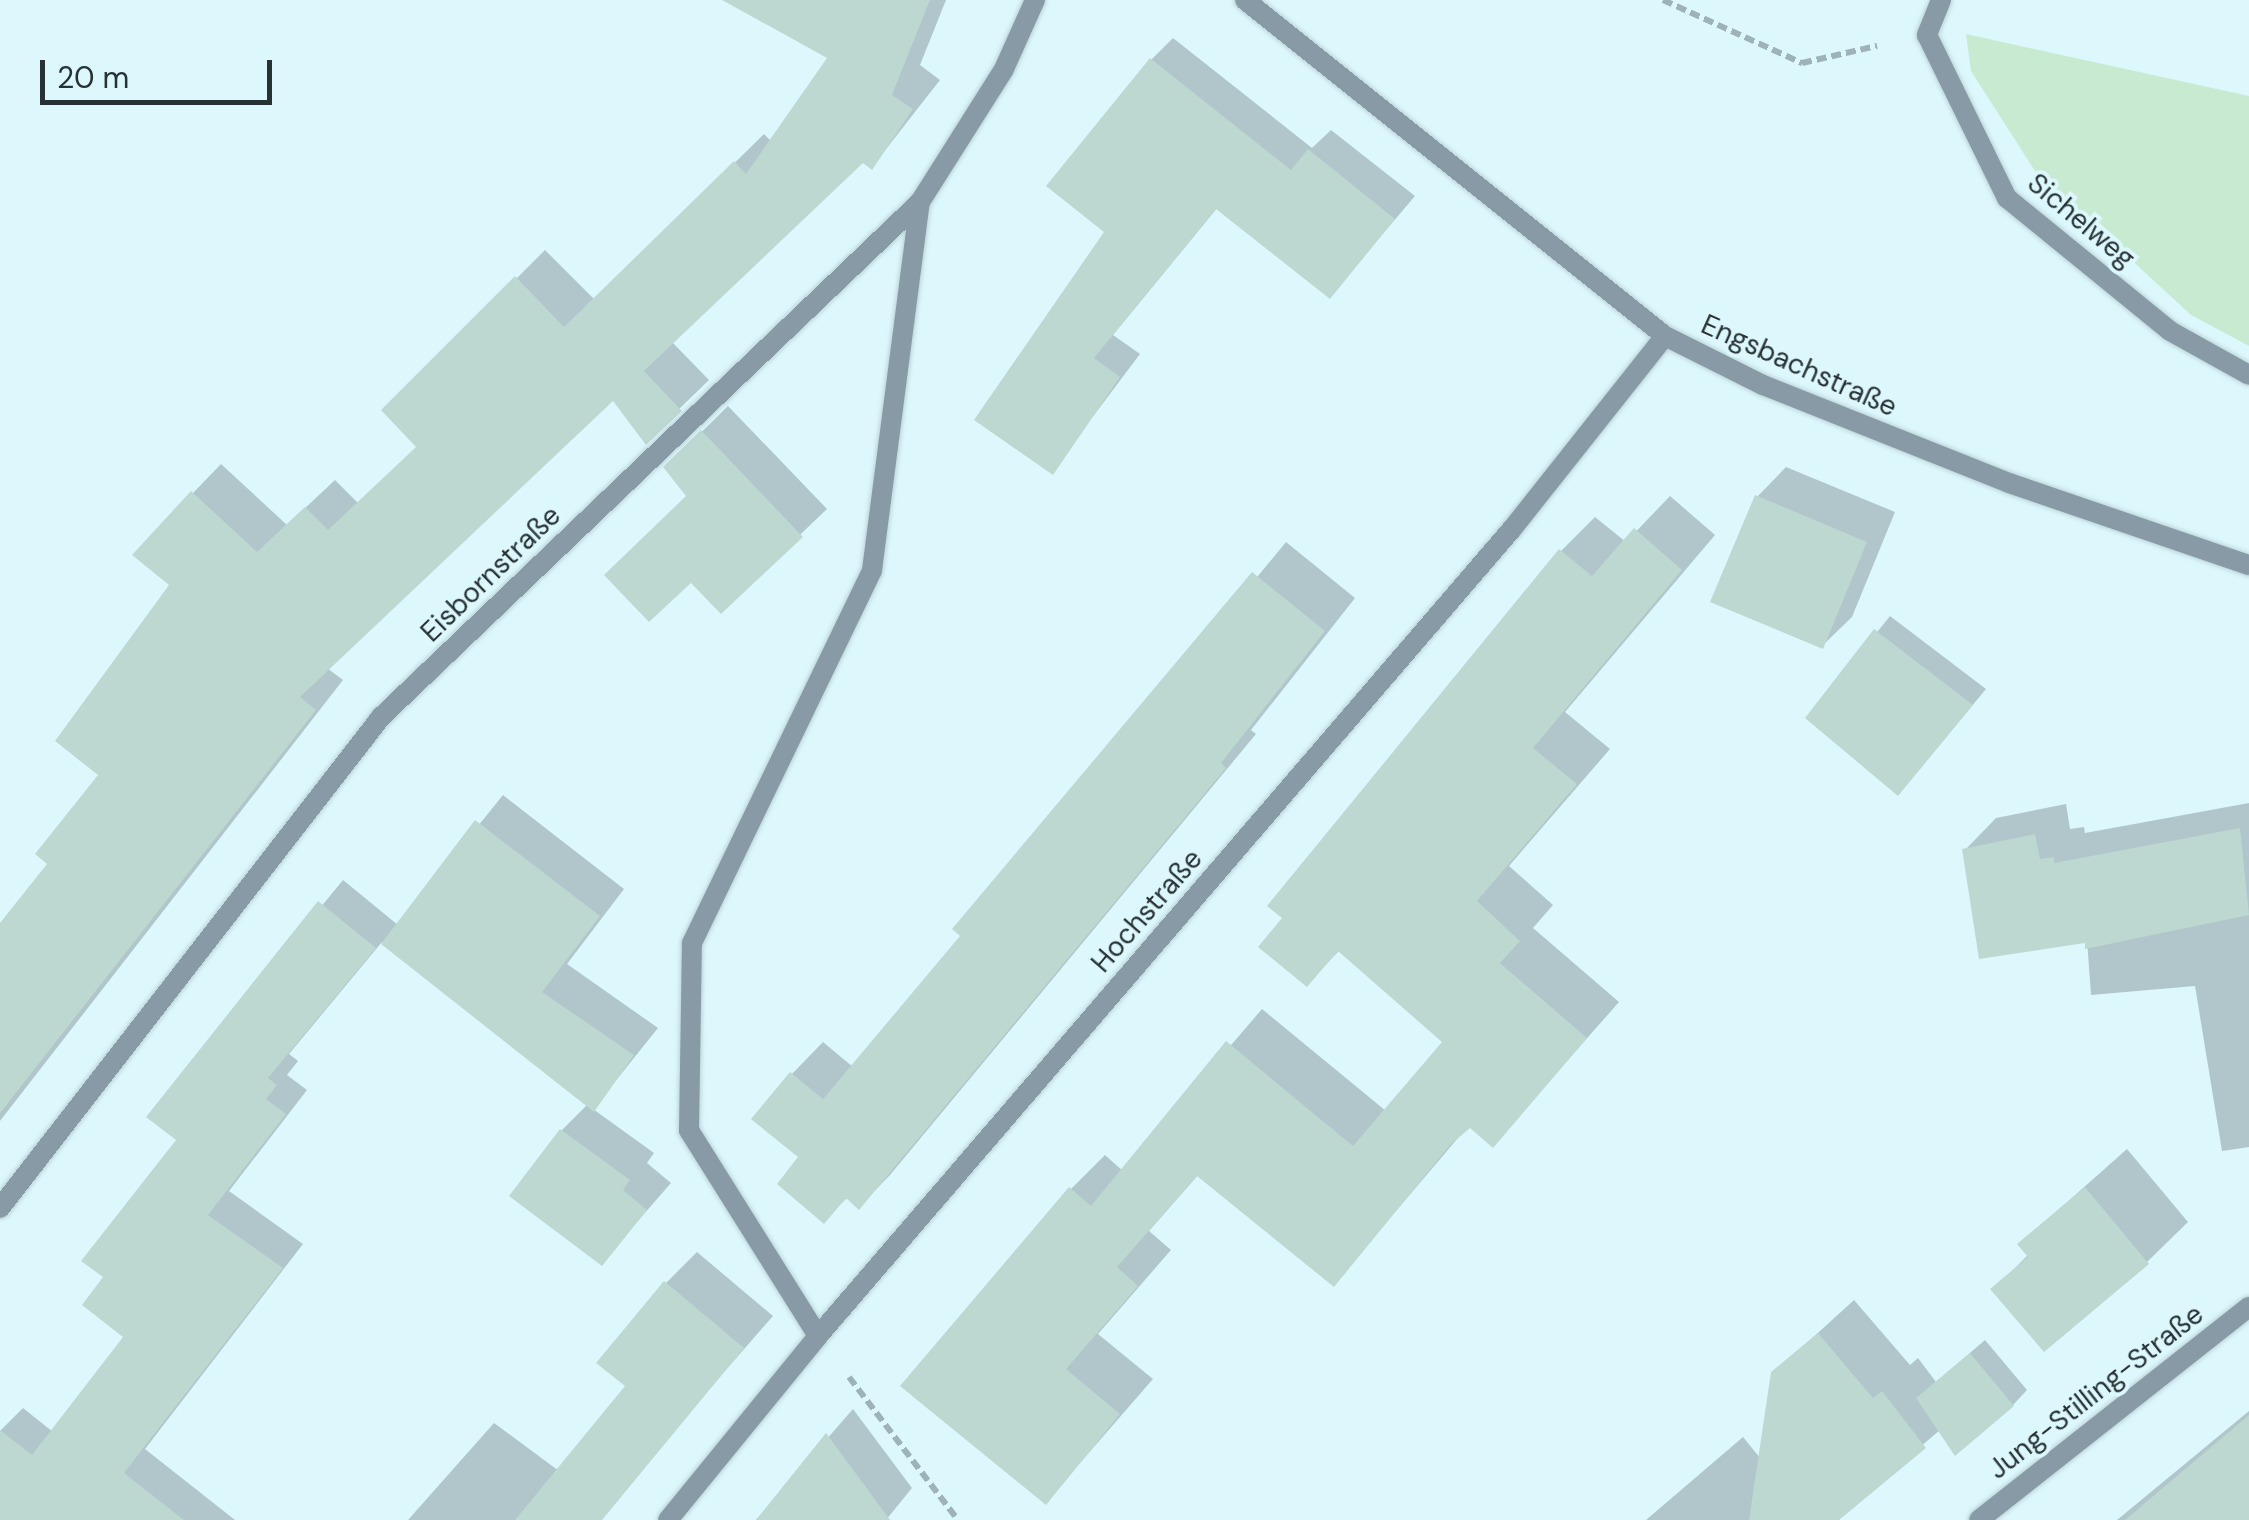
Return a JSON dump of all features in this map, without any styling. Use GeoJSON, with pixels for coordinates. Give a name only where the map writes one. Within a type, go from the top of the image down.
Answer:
{"type":"FeatureCollection","features":[{"type":"Feature","properties":{"kind":"street","name":"Eisbornstraße"},"geometry":{"type":"LineString","coordinates":[[0,1208],[381,717],[920,202],[1004,69],[1036,0]]}},
{"type":"Feature","properties":{"kind":"street","name":"Engsbachstraße"},"geometry":{"type":"LineString","coordinates":[[1245,0],[1665,336],[1764,386],[2009,483],[2249,565]]}},
{"type":"Feature","properties":{"kind":"street"},"geometry":{"type":"LineString","coordinates":[[1926,35],[1941,0]]}},
{"type":"Feature","properties":{"kind":"street","name":"Sichelweg"},"geometry":{"type":"LineString","coordinates":[[1926,35],[2006,198],[2170,331],[2249,375]]}},
{"type":"Feature","properties":{"kind":"street"},"geometry":{"type":"LineString","coordinates":[[818,1336],[689,1130],[692,943],[872,570],[920,202]]}},
{"type":"Feature","properties":{"kind":"street","name":"Hochstraße"},"geometry":{"type":"LineString","coordinates":[[668,1520],[818,1336],[1512,529],[1665,336]]}},
{"type":"Feature","properties":{"kind":"street","name":"Jung-Stilling-Straße"},"geometry":{"type":"LineString","coordinates":[[1979,1520],[2249,1308]]}},
{"type":"Feature","properties":{"kind":"path"},"geometry":{"type":"LineString","coordinates":[[1663,0],[1802,62],[1926,35]]}},
{"type":"Feature","properties":{"kind":"path"},"geometry":{"type":"LineString","coordinates":[[818,1336],[958,1520]]}},
{"type":"Feature","properties":{"kind":"green space"},"geometry":{"type":"Polygon","coordinates":[[[1966,34],[2249,96],[2249,346],[2191,315],[2035,171],[1971,71],[1966,34]]]}},
{"type":"Feature","properties":{"kind":"building"},"geometry":{"type":"Polygon","coordinates":[[[722,0],[930,0],[892,95],[913,109],[872,170],[863,163],[644,371],[682,411],[646,445],[613,401],[300,697],[316,710],[0,1113],[0,923],[47,864],[35,854],[98,775],[55,741],[169,585],[132,555],[191,491],[257,552],[305,507],[328,530],[416,447],[381,410],[515,276],[564,327],[734,161],[746,174],[827,58],[722,0]]]}},
{"type":"Feature","properties":{"kind":"building"},"geometry":{"type":"Polygon","coordinates":[[[1150,58],[1291,170],[1308,149],[1395,219],[1330,299],[1216,209],[1094,358],[1120,377],[1053,475],[974,420],[1104,232],[1046,186],[1150,58]]]}},
{"type":"Feature","properties":{"kind":"building"},"geometry":{"type":"Polygon","coordinates":[[[701,430],[803,537],[721,614],[691,583],[649,622],[604,575],[686,496],[663,467],[701,430]]]}},
{"type":"Feature","properties":{"kind":"building"},"geometry":{"type":"Polygon","coordinates":[[[1755,495],[1867,542],[1823,649],[1710,602],[1755,495]]]}},
{"type":"Feature","properties":{"kind":"building"},"geometry":{"type":"Polygon","coordinates":[[[1634,528],[1682,570],[1533,748],[1577,784],[1477,901],[1520,941],[1500,963],[1587,1038],[1493,1148],[1470,1128],[1450,1145],[1334,1287],[1197,1176],[1117,1267],[1138,1286],[1066,1369],[1120,1414],[1046,1505],[900,1386],[1069,1187],[1091,1206],[1226,1041],[1353,1146],[1442,1042],[1338,951],[1307,987],[1258,947],[1282,918],[1267,906],[1559,549],[1592,576],[1634,528]]]}},
{"type":"Feature","properties":{"kind":"building"},"geometry":{"type":"Polygon","coordinates":[[[1252,572],[1325,631],[1221,763],[1226,768],[859,1210],[846,1198],[824,1224],[777,1184],[798,1157],[751,1119],[790,1072],[823,1099],[960,936],[952,929],[1252,572]]]}},
{"type":"Feature","properties":{"kind":"building"},"geometry":{"type":"Polygon","coordinates":[[[1874,629],[1973,705],[1898,796],[1805,718],[1874,629]]]}},
{"type":"Feature","properties":{"kind":"building"},"geometry":{"type":"Polygon","coordinates":[[[475,820],[600,916],[542,992],[634,1055],[594,1112],[381,944],[475,820]]]}},
{"type":"Feature","properties":{"kind":"building"},"geometry":{"type":"Polygon","coordinates":[[[2240,828],[2249,915],[2085,949],[2085,943],[1979,959],[1962,849],[2035,834],[2040,859],[2054,857],[2054,863],[2240,828]]]}},
{"type":"Feature","properties":{"kind":"building"},"geometry":{"type":"Polygon","coordinates":[[[318,901],[376,948],[268,1078],[277,1085],[266,1099],[286,1114],[208,1215],[283,1268],[124,1473],[184,1520],[0,1520],[0,1430],[32,1455],[123,1337],[82,1305],[103,1277],[81,1261],[176,1140],[146,1117],[318,901]]]}},
{"type":"Feature","properties":{"kind":"building"},"geometry":{"type":"Polygon","coordinates":[[[560,1129],[630,1180],[623,1190],[647,1210],[602,1266],[509,1196],[560,1129]]]}},
{"type":"Feature","properties":{"kind":"building"},"geometry":{"type":"Polygon","coordinates":[[[2085,1187],[2149,1264],[2044,1352],[1990,1289],[2028,1257],[2017,1244],[2085,1187]]]}},
{"type":"Feature","properties":{"kind":"building"},"geometry":{"type":"Polygon","coordinates":[[[664,1281],[744,1348],[602,1520],[515,1520],[625,1386],[596,1363],[664,1281]]]}},
{"type":"Feature","properties":{"kind":"building"},"geometry":{"type":"Polygon","coordinates":[[[1818,1333],[1873,1398],[1882,1391],[1926,1448],[1839,1520],[1749,1520],[1771,1372],[1818,1333]]]}},
{"type":"Feature","properties":{"kind":"building"},"geometry":{"type":"Polygon","coordinates":[[[1970,1353],[2014,1406],[1955,1456],[1916,1398],[1970,1353]]]}},
{"type":"Feature","properties":{"kind":"building"},"geometry":{"type":"Polygon","coordinates":[[[2249,1415],[2249,1520],[2125,1520],[2249,1415]]]}},
{"type":"Feature","properties":{"kind":"building"},"geometry":{"type":"Polygon","coordinates":[[[826,1433],[890,1520],[756,1520],[826,1433]]]}}]}
